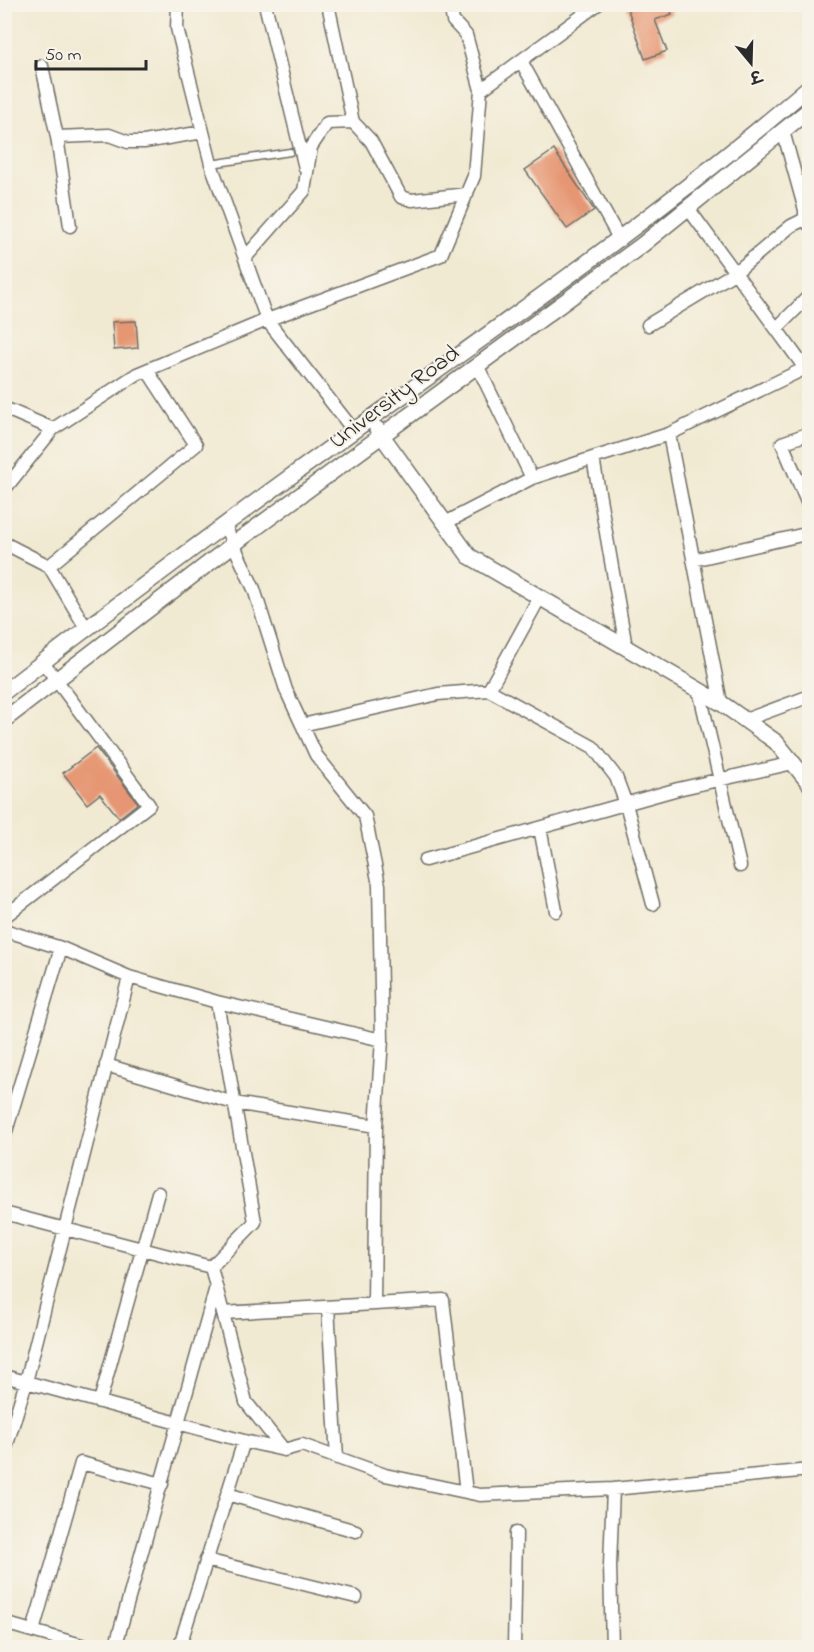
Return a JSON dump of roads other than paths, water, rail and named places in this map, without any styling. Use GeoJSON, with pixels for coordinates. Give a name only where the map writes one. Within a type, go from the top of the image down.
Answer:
{"type":"FeatureCollection","features":[{"type":"Feature","properties":{"kind":"street"},"geometry":{"type":"LineString","coordinates":[[178,4],[177,28],[211,164],[267,320],[354,431]]}},
{"type":"Feature","properties":{"kind":"street"},"geometry":{"type":"LineString","coordinates":[[265,4],[306,169]]}},
{"type":"Feature","properties":{"kind":"street"},"geometry":{"type":"LineString","coordinates":[[328,4],[353,122],[370,141],[401,197],[412,200],[467,194]]}},
{"type":"Feature","properties":{"kind":"street"},"geometry":{"type":"LineString","coordinates":[[4,490],[53,429],[147,370],[267,320],[441,255],[474,176],[481,90],[466,35],[453,21],[450,4]]}},
{"type":"Feature","properties":{"kind":"street"},"geometry":{"type":"LineString","coordinates":[[481,90],[598,4]]}},
{"type":"Feature","properties":{"kind":"street"},"geometry":{"type":"LineString","coordinates":[[521,61],[620,240]]}},
{"type":"Feature","properties":{"kind":"street"},"geometry":{"type":"LineString","coordinates":[[42,66],[57,137],[70,226]]}},
{"type":"Feature","properties":{"kind":"street","name":"University Road"},"geometry":{"type":"LineString","coordinates":[[4,692],[86,628],[354,431],[620,240],[810,86]]}},
{"type":"Feature","properties":{"kind":"street","name":"University Road"},"geometry":{"type":"LineString","coordinates":[[4,720],[235,543],[383,437],[477,365],[642,245],[810,109]]}},
{"type":"Feature","properties":{"kind":"street"},"geometry":{"type":"LineString","coordinates":[[245,258],[304,192],[311,147],[327,123],[353,122]]}},
{"type":"Feature","properties":{"kind":"street"},"geometry":{"type":"LineString","coordinates":[[648,326],[736,272],[791,226],[807,223],[806,210],[783,131]]}},
{"type":"Feature","properties":{"kind":"street"},"geometry":{"type":"LineString","coordinates":[[57,137],[109,135],[128,142],[144,142],[203,132]]}},
{"type":"Feature","properties":{"kind":"street"},"geometry":{"type":"LineString","coordinates":[[445,523],[532,478],[669,434],[808,369],[688,208]]}},
{"type":"Feature","properties":{"kind":"street"},"geometry":{"type":"LineString","coordinates":[[777,328],[810,295]]}},
{"type":"Feature","properties":{"kind":"street"},"geometry":{"type":"LineString","coordinates":[[477,365],[532,478]]}},
{"type":"Feature","properties":{"kind":"street"},"geometry":{"type":"LineString","coordinates":[[49,567],[196,445],[147,370]]}},
{"type":"Feature","properties":{"kind":"street"},"geometry":{"type":"LineString","coordinates":[[4,408],[53,429]]}},
{"type":"Feature","properties":{"kind":"street"},"geometry":{"type":"LineString","coordinates":[[369,420],[469,556],[721,703],[776,742],[810,784]]}},
{"type":"Feature","properties":{"kind":"street"},"geometry":{"type":"LineString","coordinates":[[810,433],[782,443],[810,508]]}},
{"type":"Feature","properties":{"kind":"street"},"geometry":{"type":"LineString","coordinates":[[669,434],[721,703]]}},
{"type":"Feature","properties":{"kind":"street"},"geometry":{"type":"LineString","coordinates":[[593,458],[626,647]]}},
{"type":"Feature","properties":{"kind":"street"},"geometry":{"type":"LineString","coordinates":[[225,526],[235,543],[254,589],[286,690],[316,756],[365,816],[374,849],[380,885],[382,1040],[376,1126],[374,1304]]}},
{"type":"Feature","properties":{"kind":"street"},"geometry":{"type":"LineString","coordinates":[[693,560],[810,533]]}},
{"type":"Feature","properties":{"kind":"street"},"geometry":{"type":"LineString","coordinates":[[4,543],[49,567],[86,628]]}},
{"type":"Feature","properties":{"kind":"street"},"geometry":{"type":"LineString","coordinates":[[489,690],[540,597]]}},
{"type":"Feature","properties":{"kind":"street"},"geometry":{"type":"LineString","coordinates":[[4,917],[149,805],[43,662]]}},
{"type":"Feature","properties":{"kind":"street"},"geometry":{"type":"LineString","coordinates":[[302,725],[438,694],[489,690],[593,747],[616,777],[626,804],[653,904]]}},
{"type":"Feature","properties":{"kind":"street"},"geometry":{"type":"LineString","coordinates":[[699,690],[718,780],[740,866]]}},
{"type":"Feature","properties":{"kind":"street"},"geometry":{"type":"LineString","coordinates":[[745,720],[810,696]]}},
{"type":"Feature","properties":{"kind":"street"},"geometry":{"type":"LineString","coordinates":[[424,860],[626,804],[793,763]]}},
{"type":"Feature","properties":{"kind":"street"},"geometry":{"type":"LineString","coordinates":[[540,828],[556,911]]}},
{"type":"Feature","properties":{"kind":"street"},"geometry":{"type":"LineString","coordinates":[[4,930],[61,948],[129,977],[217,1002],[382,1040]]}},
{"type":"Feature","properties":{"kind":"street"},"geometry":{"type":"LineString","coordinates":[[4,1138],[61,948]]}},
{"type":"Feature","properties":{"kind":"street"},"geometry":{"type":"LineString","coordinates":[[4,1454],[26,1382],[63,1228],[129,977]]}},
{"type":"Feature","properties":{"kind":"street"},"geometry":{"type":"LineString","coordinates":[[211,1267],[255,1222],[217,1002]]}},
{"type":"Feature","properties":{"kind":"street"},"geometry":{"type":"LineString","coordinates":[[106,1065],[234,1103],[376,1126]]}},
{"type":"Feature","properties":{"kind":"street"},"geometry":{"type":"LineString","coordinates":[[100,1401],[158,1193]]}},
{"type":"Feature","properties":{"kind":"street"},"geometry":{"type":"LineString","coordinates":[[4,1213],[211,1267]]}},
{"type":"Feature","properties":{"kind":"street"},"geometry":{"type":"LineString","coordinates":[[211,1267],[246,1402],[284,1450]]}},
{"type":"Feature","properties":{"kind":"street"},"geometry":{"type":"LineString","coordinates":[[115,1647],[179,1425],[216,1285]]}},
{"type":"Feature","properties":{"kind":"street"},"geometry":{"type":"LineString","coordinates":[[223,1313],[443,1300],[466,1492]]}},
{"type":"Feature","properties":{"kind":"street"},"geometry":{"type":"LineString","coordinates":[[328,1307],[337,1458]]}},
{"type":"Feature","properties":{"kind":"street"},"geometry":{"type":"LineString","coordinates":[[4,1376],[244,1441],[284,1450],[302,1445],[385,1475],[480,1495],[613,1489],[810,1470]]}},
{"type":"Feature","properties":{"kind":"street"},"geometry":{"type":"LineString","coordinates":[[179,1647],[244,1441]]}},
{"type":"Feature","properties":{"kind":"street"},"geometry":{"type":"LineString","coordinates":[[33,1631],[81,1463],[162,1484]]}},
{"type":"Feature","properties":{"kind":"street"},"geometry":{"type":"LineString","coordinates":[[612,1647],[610,1565],[613,1489]]}},
{"type":"Feature","properties":{"kind":"street"},"geometry":{"type":"LineString","coordinates":[[227,1494],[356,1531]]}},
{"type":"Feature","properties":{"kind":"street"},"geometry":{"type":"LineString","coordinates":[[514,1647],[516,1533]]}},
{"type":"Feature","properties":{"kind":"street"},"geometry":{"type":"LineString","coordinates":[[206,1560],[356,1597]]}},
{"type":"Feature","properties":{"kind":"street"},"geometry":{"type":"LineString","coordinates":[[4,1623],[92,1647]]}},
{"type":"Feature","properties":{"kind":"lane"},"geometry":{"type":"LineString","coordinates":[[211,164],[290,152]]}}]}
